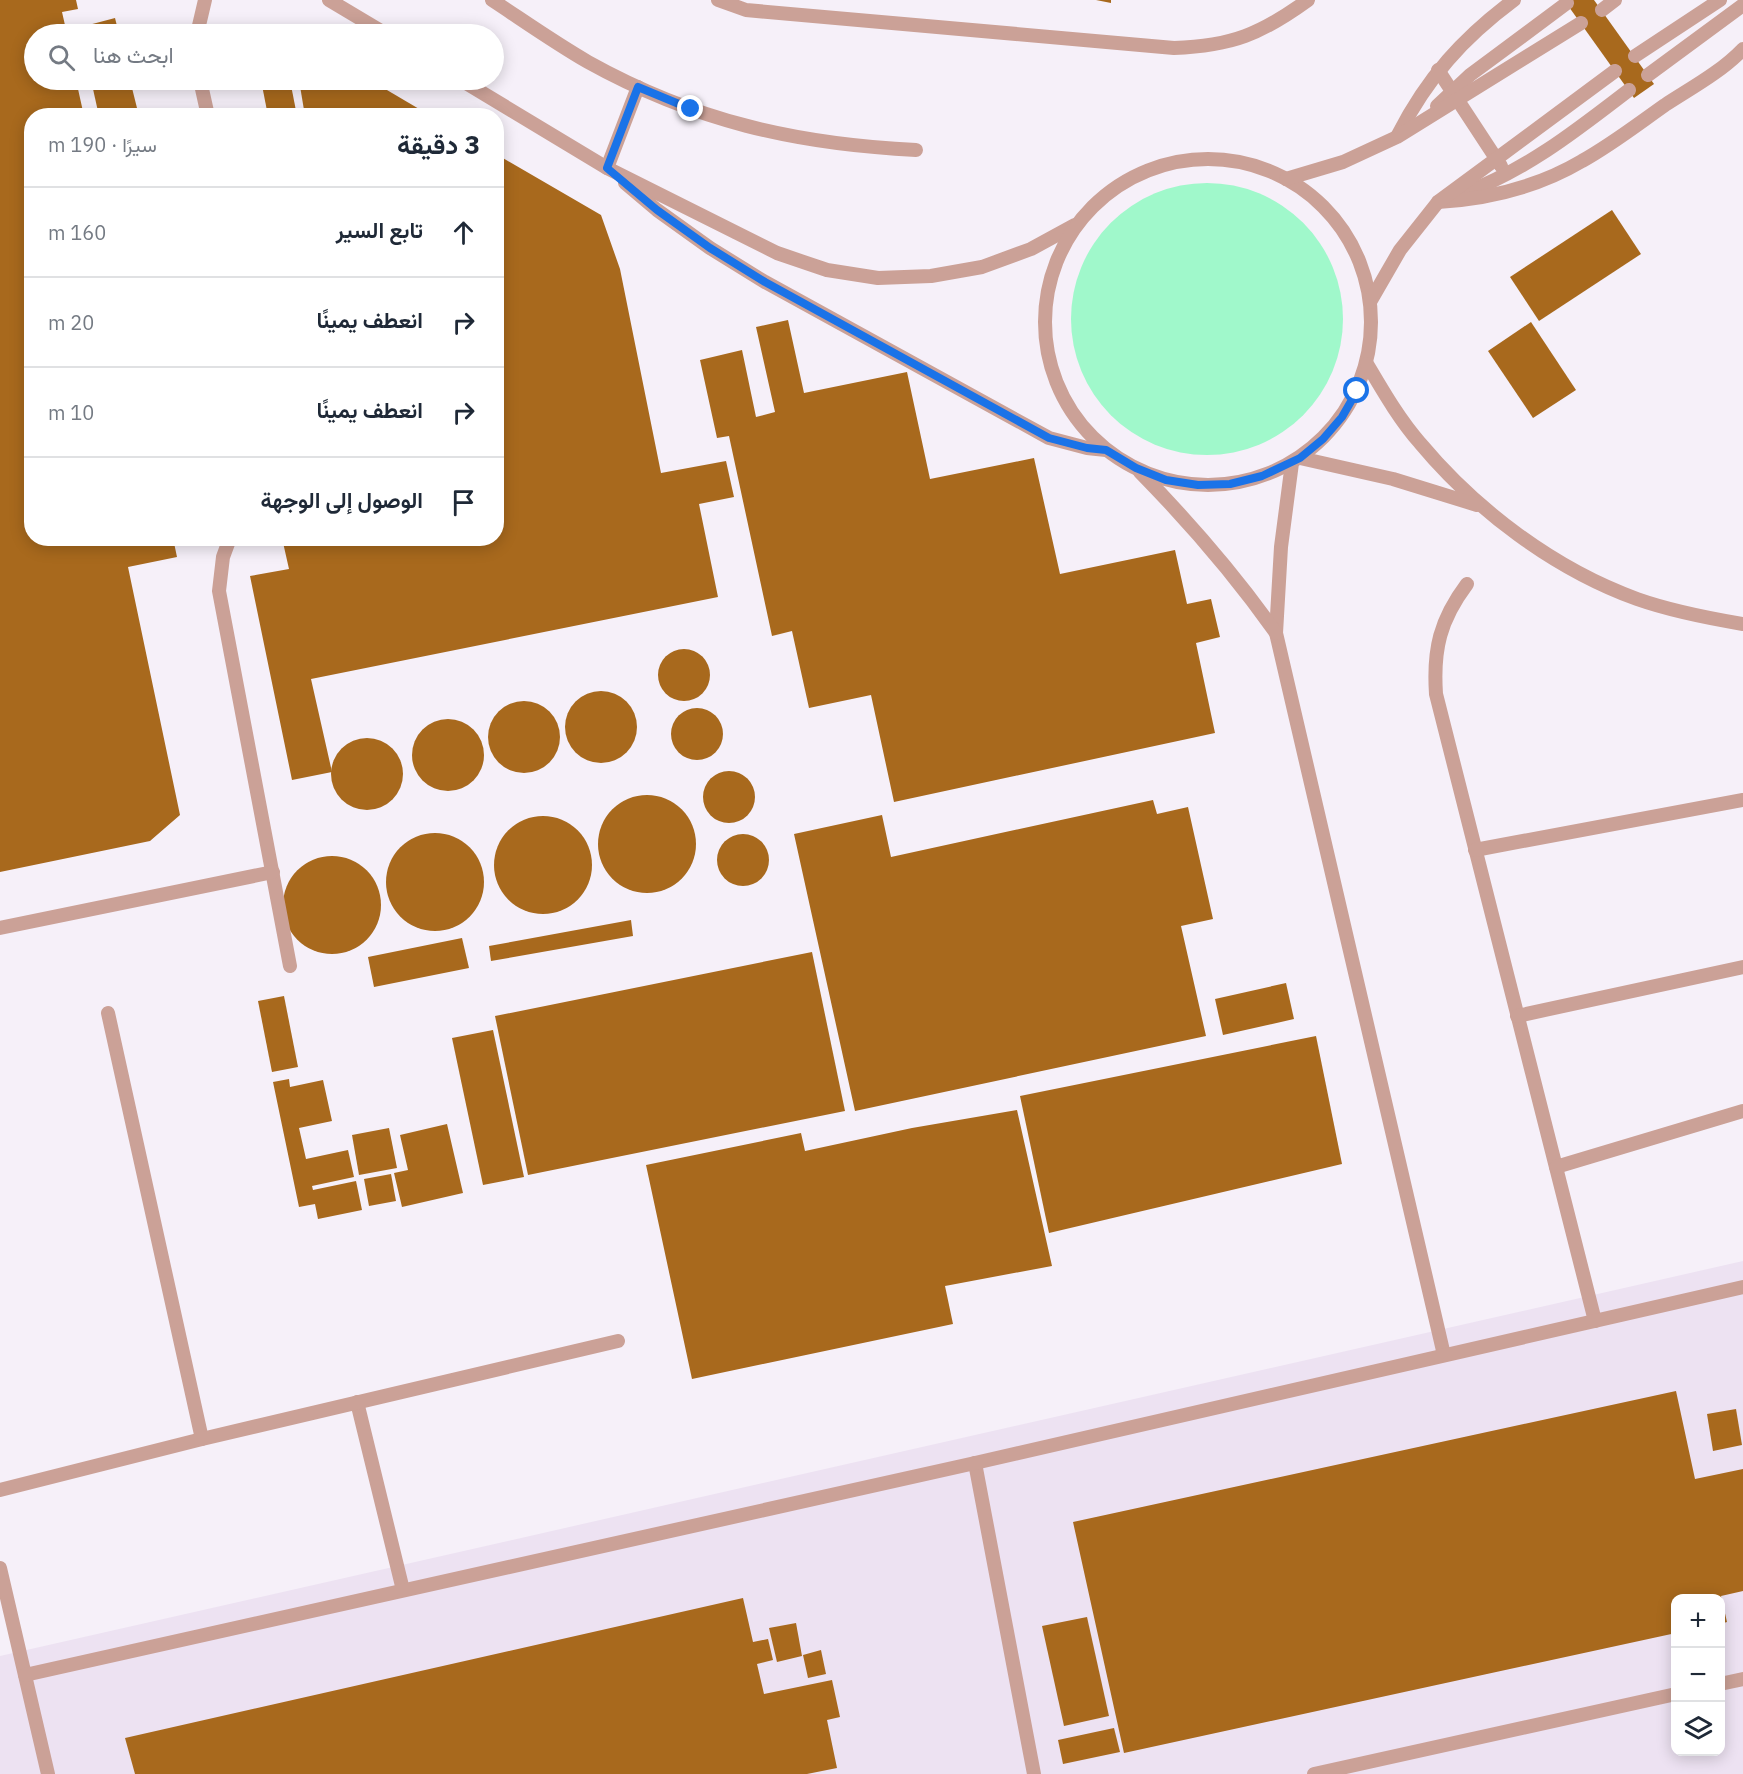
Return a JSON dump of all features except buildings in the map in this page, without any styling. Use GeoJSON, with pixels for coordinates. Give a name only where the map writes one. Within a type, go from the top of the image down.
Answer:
{"type":"FeatureCollection","features":[{"type":"Feature","properties":{"kind":"lane"},"geometry":{"type":"LineString","coordinates":[[199,24],[205,0]]}},
{"type":"Feature","properties":{"kind":"lane"},"geometry":{"type":"LineString","coordinates":[[329,0],[369,24]]}},
{"type":"Feature","properties":{"kind":"lane"},"geometry":{"type":"LineString","coordinates":[[492,0],[587,61],[638,87],[691,109],[746,126],[813,141],[859,147],[916,150]]}},
{"type":"Feature","properties":{"kind":"lane"},"geometry":{"type":"LineString","coordinates":[[718,0],[746,10],[1174,48],[1220,45],[1241,38],[1283,18],[1308,0]]}},
{"type":"Feature","properties":{"kind":"lane"},"geometry":{"type":"LineString","coordinates":[[1397,137],[1408,113],[1438,70],[1472,34],[1514,0]]}},
{"type":"Feature","properties":{"kind":"lane"},"geometry":{"type":"LineString","coordinates":[[1602,10],[1615,0]]}},
{"type":"Feature","properties":{"kind":"lane"},"geometry":{"type":"LineString","coordinates":[[1635,56],[1720,0]]}},
{"type":"Feature","properties":{"kind":"lane"},"geometry":{"type":"LineString","coordinates":[[1286,179],[1342,162],[1397,137],[1429,117],[1479,68],[1567,3]]}},
{"type":"Feature","properties":{"kind":"lane"},"geometry":{"type":"LineString","coordinates":[[1648,75],[1743,4]]}},
{"type":"Feature","properties":{"kind":"lane"},"geometry":{"type":"LineString","coordinates":[[1454,94],[1581,23]]}},
{"type":"Feature","properties":{"kind":"lane"},"geometry":{"type":"LineString","coordinates":[[1438,202],[1464,200],[1516,189],[1550,177],[1582,161],[1733,59],[1743,49]]}},
{"type":"Feature","properties":{"kind":"lane"},"geometry":{"type":"LineString","coordinates":[[1438,70],[1516,189]]}},
{"type":"Feature","properties":{"kind":"lane"},"geometry":{"type":"LineString","coordinates":[[1370,302],[1400,250],[1438,202],[1615,71]]}},
{"type":"Feature","properties":{"kind":"lane"},"geometry":{"type":"LineString","coordinates":[[607,168],[638,87]]}},
{"type":"Feature","properties":{"kind":"lane"},"geometry":{"type":"LineString","coordinates":[[202,90],[206,108]]}},
{"type":"Feature","properties":{"kind":"lane"},"geometry":{"type":"LineString","coordinates":[[477,90],[607,168],[777,253],[827,270],[878,278],[931,276],[982,267],[1031,249],[1077,224]]}},
{"type":"Feature","properties":{"kind":"lane"},"geometry":{"type":"LineString","coordinates":[[1438,202],[1477,189],[1507,175],[1560,142],[1629,90]]}},
{"type":"Feature","properties":{"kind":"lane"},"geometry":{"type":"LineString","coordinates":[[1211,159],[1250,164],[1286,179],[1311,196],[1334,218],[1351,244],[1364,272],[1370,302],[1371,333],[1367,364],[1357,391],[1342,417],[1323,439],[1296,460],[1262,476],[1230,484],[1198,485],[1166,480],[1136,468],[1106,450],[1081,424],[1061,394],[1049,360],[1044,324],[1048,289],[1058,255],[1077,224],[1103,196],[1136,174],[1172,162],[1211,159]]}},
{"type":"Feature","properties":{"kind":"lane"},"geometry":{"type":"LineString","coordinates":[[607,168],[657,210],[710,248],[765,282],[1049,438],[1087,448],[1106,450]]}},
{"type":"Feature","properties":{"kind":"lane"},"geometry":{"type":"LineString","coordinates":[[1367,364],[1390,404],[1418,442],[1449,477],[1532,544],[1582,574],[1636,598],[1692,615],[1743,624]]}},
{"type":"Feature","properties":{"kind":"lane"},"geometry":{"type":"LineString","coordinates":[[1296,460],[1393,479],[1485,508]]}},
{"type":"Feature","properties":{"kind":"lane"},"geometry":{"type":"LineString","coordinates":[[1296,460],[1281,548],[1276,633],[1444,1355]]}},
{"type":"Feature","properties":{"kind":"lane"},"geometry":{"type":"LineString","coordinates":[[1136,468],[1210,547],[1245,589],[1276,633]]}},
{"type":"Feature","properties":{"kind":"lane"},"geometry":{"type":"LineString","coordinates":[[227,546],[223,557],[219,591],[290,966]]}},
{"type":"Feature","properties":{"kind":"lane"},"geometry":{"type":"LineString","coordinates":[[1467,584],[1453,603],[1443,624],[1434,670],[1436,694],[1595,1321]]}},
{"type":"Feature","properties":{"kind":"lane"},"geometry":{"type":"LineString","coordinates":[[1475,850],[1743,800]]}},
{"type":"Feature","properties":{"kind":"lane"},"geometry":{"type":"LineString","coordinates":[[0,928],[273,872]]}},
{"type":"Feature","properties":{"kind":"lane"},"geometry":{"type":"LineString","coordinates":[[1517,1016],[1743,967]]}},
{"type":"Feature","properties":{"kind":"lane"},"geometry":{"type":"LineString","coordinates":[[108,1013],[202,1439]]}},
{"type":"Feature","properties":{"kind":"lane"},"geometry":{"type":"LineString","coordinates":[[1556,1167],[1743,1111]]}},
{"type":"Feature","properties":{"kind":"lane"},"geometry":{"type":"LineString","coordinates":[[25,1675],[975,1463],[1743,1287]]}},
{"type":"Feature","properties":{"kind":"lane"},"geometry":{"type":"LineString","coordinates":[[0,1490],[202,1439],[618,1341]]}},
{"type":"Feature","properties":{"kind":"lane"},"geometry":{"type":"LineString","coordinates":[[357,1402],[403,1590]]}},
{"type":"Feature","properties":{"kind":"lane"},"geometry":{"type":"LineString","coordinates":[[975,1463],[1034,1774]]}},
{"type":"Feature","properties":{"kind":"lane"},"geometry":{"type":"LineString","coordinates":[[0,1568],[48,1774]]}},
{"type":"Feature","properties":{"kind":"lane"},"geometry":{"type":"LineString","coordinates":[[1725,1683],[1743,1678]]}},
{"type":"Feature","properties":{"kind":"lane"},"geometry":{"type":"LineString","coordinates":[[1314,1774],[1671,1695]]}},
{"type":"Feature","properties":{"kind":"shaded area"},"geometry":{"type":"Polygon","coordinates":[[[1743,1261],[1743,1774],[0,1774],[0,1656],[1743,1261]]]}},
{"type":"Feature","properties":{"kind":"green space"},"geometry":{"type":"Polygon","coordinates":[[[1207,183],[1234,186],[1259,193],[1283,206],[1303,223],[1320,243],[1333,267],[1340,292],[1343,319],[1340,346],[1333,371],[1320,395],[1303,415],[1283,432],[1259,445],[1234,452],[1207,455],[1180,452],[1155,445],[1131,432],[1111,415],[1094,395],[1081,371],[1074,346],[1071,319],[1074,292],[1081,267],[1094,243],[1111,223],[1131,206],[1155,193],[1180,186],[1207,183]]]}},
{"type":"Feature","properties":{"kind":"route"},"geometry":{"type":"LineString","coordinates":[[691,109],[638,87],[607,168],[657,210],[710,248],[765,282],[1049,438],[1087,448],[1106,450],[1136,468],[1166,480],[1198,485],[1230,484],[1262,476],[1300,458],[1323,439],[1342,417],[1357,391]]}}]}
